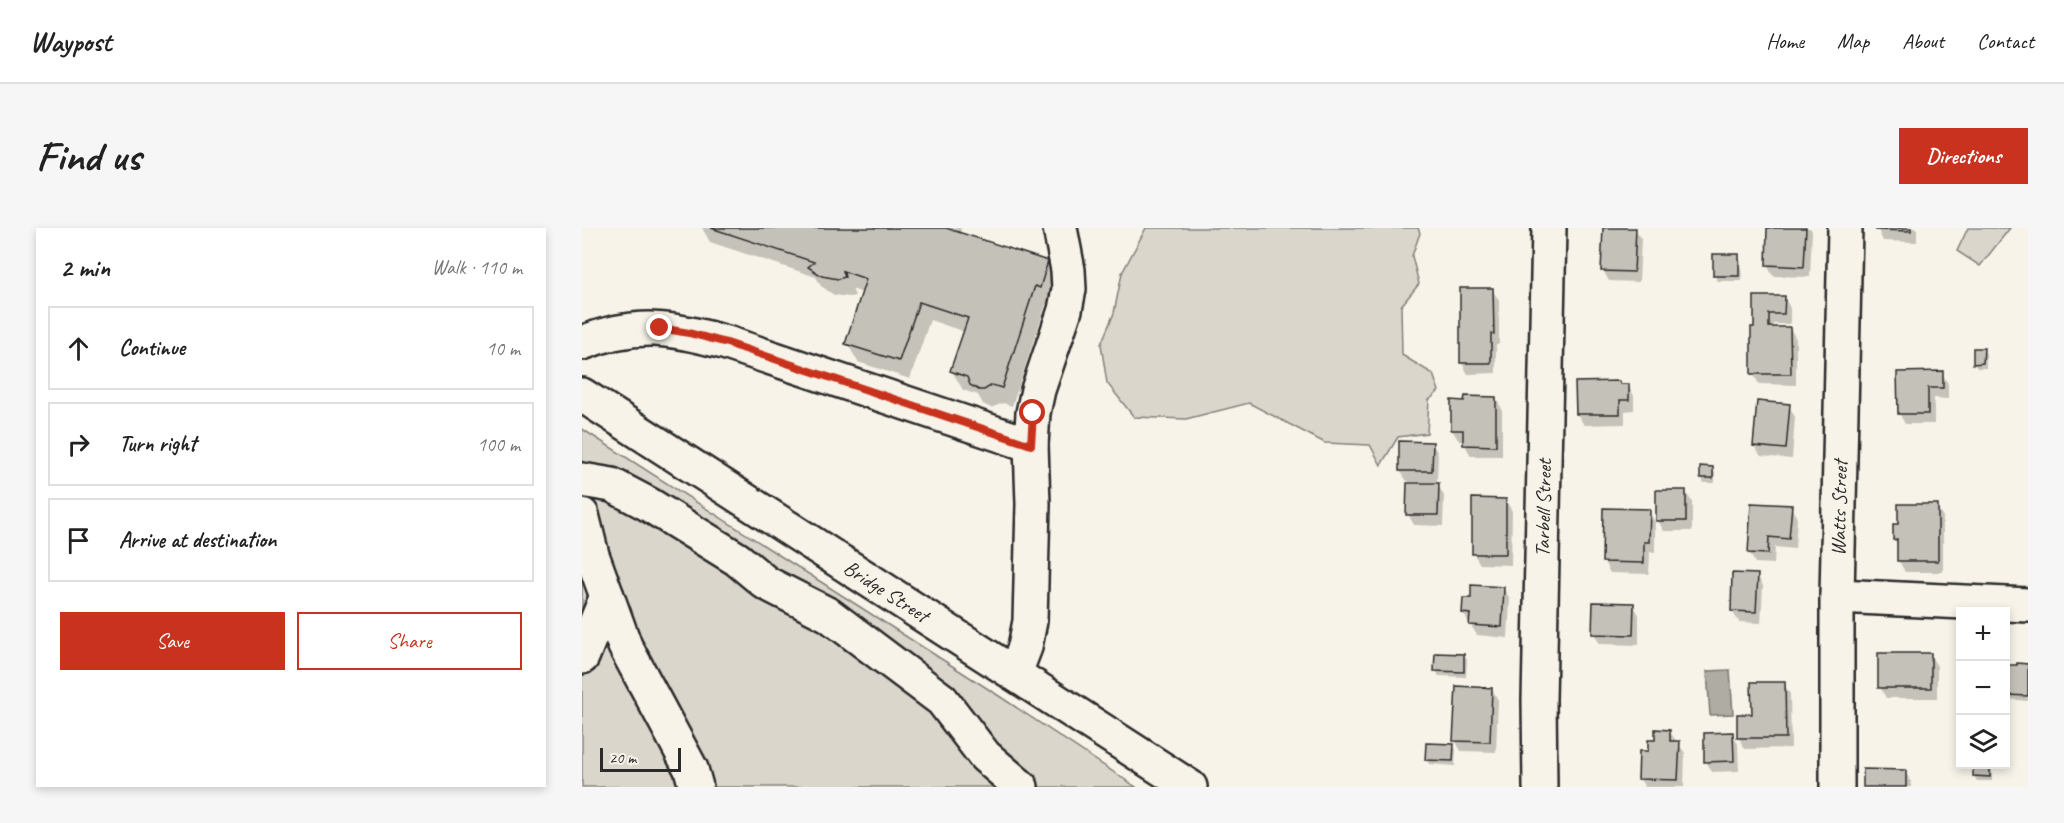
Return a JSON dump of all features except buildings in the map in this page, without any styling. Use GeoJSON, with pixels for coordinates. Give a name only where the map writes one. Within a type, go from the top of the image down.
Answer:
{"type":"FeatureCollection","features":[{"type":"Feature","properties":{"kind":"street"},"geometry":{"type":"LineString","coordinates":[[1015,673],[1025,647],[1030,621],[1033,413],[1038,390],[1065,310],[1069,289],[1060,228]]}},
{"type":"Feature","properties":{"kind":"street","name":"Tarbell Street"},"geometry":{"type":"LineString","coordinates":[[1540,787],[1539,700],[1550,228]]}},
{"type":"Feature","properties":{"kind":"street","name":"Watts Street"},"geometry":{"type":"LineString","coordinates":[[1838,787],[1837,596],[1845,228]]}},
{"type":"Feature","properties":{"kind":"street"},"geometry":{"type":"LineString","coordinates":[[582,343],[604,334],[630,329],[660,328],[689,333],[727,343],[1031,445]]}},
{"type":"Feature","properties":{"kind":"street","name":"Bridge Street"},"geometry":{"type":"LineString","coordinates":[[582,395],[1190,787]]}},
{"type":"Feature","properties":{"kind":"street"},"geometry":{"type":"LineString","coordinates":[[582,480],[612,485],[648,504],[737,559],[766,583],[829,615],[942,700],[985,756],[1021,787]]}},
{"type":"Feature","properties":{"kind":"street"},"geometry":{"type":"LineString","coordinates":[[582,515],[592,555],[594,601],[582,657]]}},
{"type":"Feature","properties":{"kind":"street"},"geometry":{"type":"LineString","coordinates":[[1837,596],[2028,605]]}},
{"type":"Feature","properties":{"kind":"street"},"geometry":{"type":"LineString","coordinates":[[594,601],[625,646],[691,769],[696,787]]}},
{"type":"Feature","properties":{"kind":"shaded area"},"geometry":{"type":"Polygon","coordinates":[[[1146,228],[1418,228],[1420,233],[1412,256],[1419,284],[1401,306],[1402,355],[1433,374],[1439,391],[1429,400],[1427,433],[1398,437],[1381,465],[1370,445],[1325,443],[1249,403],[1186,419],[1134,417],[1107,383],[1101,344],[1114,313],[1122,273],[1146,228]]]}},
{"type":"Feature","properties":{"kind":"shaded area"},"geometry":{"type":"Polygon","coordinates":[[[1968,228],[2010,228],[1980,266],[1957,251],[1968,228]]]}},
{"type":"Feature","properties":{"kind":"shaded area"},"geometry":{"type":"Polygon","coordinates":[[[582,429],[996,694],[1136,787],[582,787],[582,429]]]}},
{"type":"Feature","properties":{"kind":"shaded area"},"geometry":{"type":"Polygon","coordinates":[[[1730,670],[1733,714],[1710,715],[1707,671],[1730,670]]]}},
{"type":"Feature","properties":{"kind":"route"},"geometry":{"type":"LineString","coordinates":[[660,328],[727,343],[1031,445],[1033,413]]}}]}
